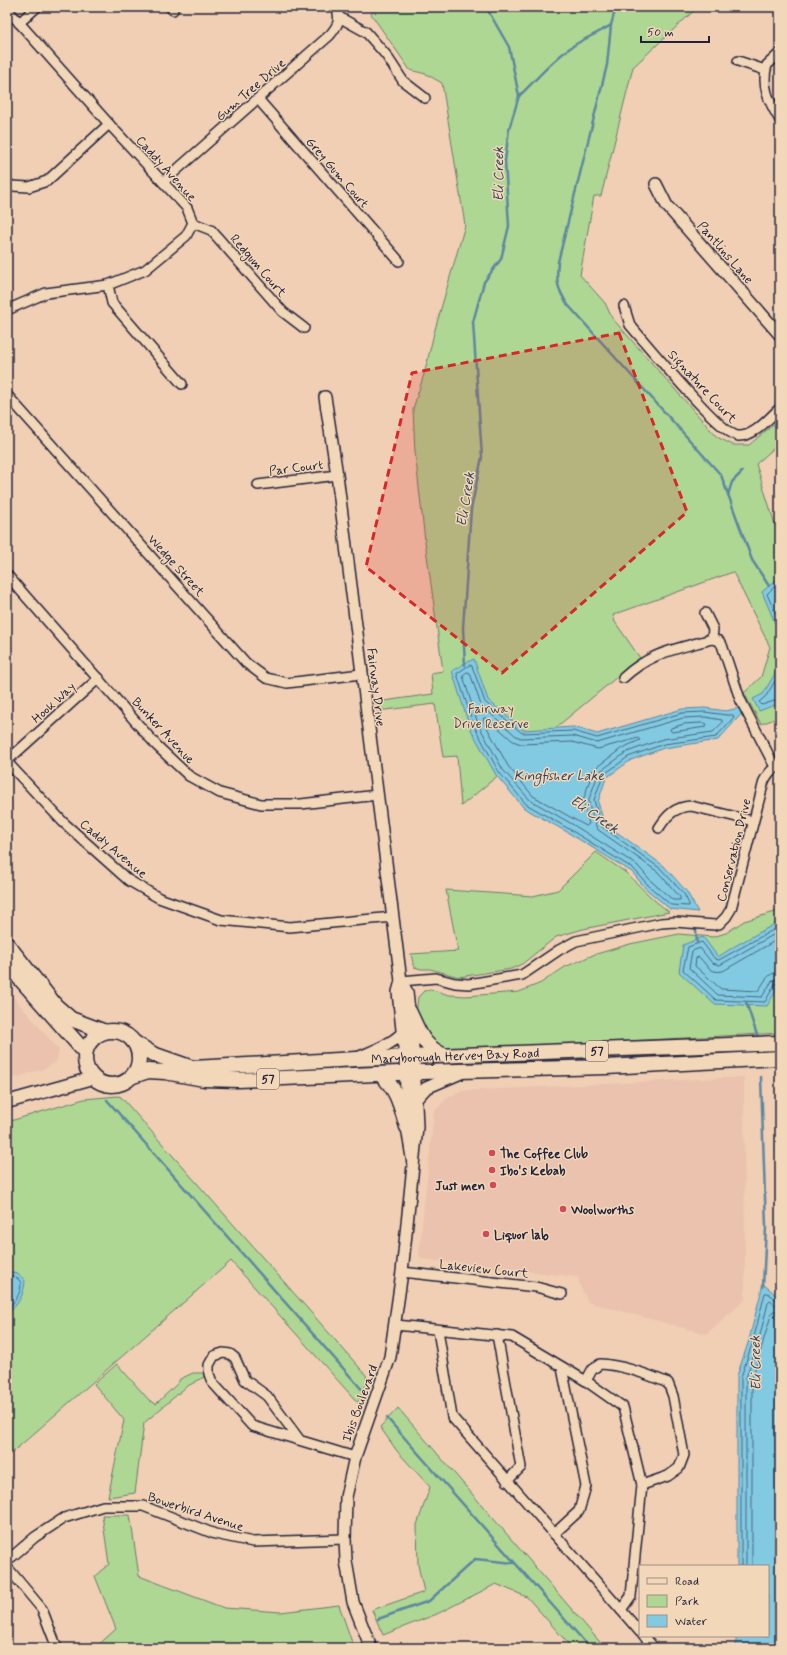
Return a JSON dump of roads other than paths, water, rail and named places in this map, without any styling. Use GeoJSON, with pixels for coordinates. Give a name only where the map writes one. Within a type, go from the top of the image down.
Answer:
{"type":"FeatureCollection","features":[{"type":"Feature","properties":{"kind":"main road","name":"57"},"geometry":{"type":"LineString","coordinates":[[7,944],[56,1006],[71,1019],[103,1031],[114,1030],[127,1035],[135,1043]]}},
{"type":"Feature","properties":{"kind":"main road"},"geometry":{"type":"LineString","coordinates":[[7,964],[85,1052]]}},
{"type":"Feature","properties":{"kind":"main road"},"geometry":{"type":"LineString","coordinates":[[409,1011],[425,1044],[433,1050],[446,1056]]}},
{"type":"Feature","properties":{"kind":"main road"},"geometry":{"type":"LineString","coordinates":[[7,1102],[93,1078],[86,1068],[85,1052],[91,1040],[103,1031]]}},
{"type":"Feature","properties":{"kind":"main road"},"geometry":{"type":"LineString","coordinates":[[132,1076],[139,1061],[139,1054],[135,1043]]}},
{"type":"Feature","properties":{"kind":"main road","name":"Maryborough Hervey Bay Road"},"geometry":{"type":"LineString","coordinates":[[135,1043],[153,1054],[193,1068],[356,1059],[780,1043]]}},
{"type":"Feature","properties":{"kind":"main road","name":"Maryborough Hervey Bay Road"},"geometry":{"type":"LineString","coordinates":[[132,1076],[148,1071],[165,1072],[204,1079],[238,1080],[606,1067],[780,1058]]}},
{"type":"Feature","properties":{"kind":"main road"},"geometry":{"type":"LineString","coordinates":[[380,1074],[394,1088],[400,1102],[407,1127]]}},
{"type":"Feature","properties":{"kind":"main road","name":"57"},"geometry":{"type":"LineString","coordinates":[[93,1078],[107,1085],[121,1083],[132,1076]]}},
{"type":"Feature","properties":{"kind":"street"},"geometry":{"type":"LineString","coordinates":[[19,23],[37,7]]}},
{"type":"Feature","properties":{"kind":"street"},"geometry":{"type":"LineString","coordinates":[[337,7],[339,17],[366,32],[386,55],[403,81],[424,98]]}},
{"type":"Feature","properties":{"kind":"street","name":"Caddy Avenue"},"geometry":{"type":"LineString","coordinates":[[7,9],[109,124],[187,208],[193,223]]}},
{"type":"Feature","properties":{"kind":"street","name":"Gum Tree Drive"},"geometry":{"type":"LineString","coordinates":[[163,182],[330,35],[338,25],[339,17]]}},
{"type":"Feature","properties":{"kind":"street"},"geometry":{"type":"LineString","coordinates":[[780,52],[767,65],[765,70],[765,87],[768,98],[780,120]]}},
{"type":"Feature","properties":{"kind":"street"},"geometry":{"type":"LineString","coordinates":[[738,61],[765,70]]}},
{"type":"Feature","properties":{"kind":"street","name":"Grey Gum Court"},"geometry":{"type":"LineString","coordinates":[[258,99],[399,261]]}},
{"type":"Feature","properties":{"kind":"street"},"geometry":{"type":"LineString","coordinates":[[7,183],[12,186],[29,187],[47,182],[109,124]]}},
{"type":"Feature","properties":{"kind":"street","name":"Pantlins Lane"},"geometry":{"type":"LineString","coordinates":[[656,184],[667,206],[780,336]]}},
{"type":"Feature","properties":{"kind":"street"},"geometry":{"type":"LineString","coordinates":[[7,310],[46,293],[108,285],[145,270],[186,236],[193,223]]}},
{"type":"Feature","properties":{"kind":"street","name":"Redgum Court"},"geometry":{"type":"LineString","coordinates":[[193,223],[211,230],[283,312],[304,328]]}},
{"type":"Feature","properties":{"kind":"street"},"geometry":{"type":"LineString","coordinates":[[108,285],[112,303],[182,384]]}},
{"type":"Feature","properties":{"kind":"street","name":"Signature Court"},"geometry":{"type":"LineString","coordinates":[[624,306],[630,325],[709,414],[731,435],[739,436],[749,434],[780,408]]}},
{"type":"Feature","properties":{"kind":"street","name":"Wedge Street"},"geometry":{"type":"LineString","coordinates":[[7,395],[246,663],[266,678],[287,683],[361,674]]}},
{"type":"Feature","properties":{"kind":"street","name":"Fairway Drive"},"geometry":{"type":"LineString","coordinates":[[325,397],[337,475],[401,981],[407,992],[409,1011],[410,1073]]}},
{"type":"Feature","properties":{"kind":"street","name":"Par Court"},"geometry":{"type":"LineString","coordinates":[[258,485],[337,475]]}},
{"type":"Feature","properties":{"kind":"street","name":"Bunker Avenue"},"geometry":{"type":"LineString","coordinates":[[7,575],[99,678],[157,746],[189,776],[220,793],[261,804],[301,804],[377,795]]}},
{"type":"Feature","properties":{"kind":"street"},"geometry":{"type":"LineString","coordinates":[[705,613],[713,629],[712,639]]}},
{"type":"Feature","properties":{"kind":"street"},"geometry":{"type":"LineString","coordinates":[[623,678],[641,662],[658,654],[712,639],[718,641],[722,645],[740,699],[778,767]]}},
{"type":"Feature","properties":{"kind":"street","name":"Hook Way"},"geometry":{"type":"LineString","coordinates":[[7,762],[99,678]]}},
{"type":"Feature","properties":{"kind":"street","name":"Caddy Avenue"},"geometry":{"type":"LineString","coordinates":[[7,762],[69,827],[128,880],[159,898],[221,920],[290,927],[393,917]]}},
{"type":"Feature","properties":{"kind":"street","name":"Conservation Drive"},"geometry":{"type":"LineString","coordinates":[[401,981],[436,978],[455,983],[469,984],[522,975],[559,950],[576,942],[661,923],[675,922],[707,925],[719,924],[732,908],[764,781],[768,774],[778,767]]}},
{"type":"Feature","properties":{"kind":"street"},"geometry":{"type":"LineString","coordinates":[[659,828],[664,819],[681,806],[691,806],[753,821]]}},
{"type":"Feature","properties":{"kind":"street","name":"Fairway Drive"},"geometry":{"type":"LineString","coordinates":[[401,981],[398,992],[403,1033],[409,1058]]}},
{"type":"Feature","properties":{"kind":"street"},"geometry":{"type":"LineString","coordinates":[[356,1059],[384,1047],[403,1033]]}},
{"type":"Feature","properties":{"kind":"street"},"geometry":{"type":"LineString","coordinates":[[416,1099],[426,1088],[466,1071]]}},
{"type":"Feature","properties":{"kind":"street","name":"Ibis Boulevard"},"geometry":{"type":"LineString","coordinates":[[370,1648],[353,1602],[346,1561],[344,1539],[346,1497],[355,1457],[390,1357],[396,1325],[417,1127],[416,1099],[410,1073]]}},
{"type":"Feature","properties":{"kind":"street","name":"Ibis Boulevard"},"geometry":{"type":"LineString","coordinates":[[410,1073],[407,1127],[412,1164]]}},
{"type":"Feature","properties":{"kind":"street","name":"Lakeview Court"},"geometry":{"type":"LineString","coordinates":[[402,1272],[536,1287],[562,1294]]}},
{"type":"Feature","properties":{"kind":"street"},"geometry":{"type":"LineString","coordinates":[[396,1325],[512,1337],[586,1381],[623,1407],[642,1485],[631,1596],[621,1610]]}},
{"type":"Feature","properties":{"kind":"street"},"geometry":{"type":"LineString","coordinates":[[438,1330],[452,1417],[639,1631]]}},
{"type":"Feature","properties":{"kind":"street"},"geometry":{"type":"LineString","coordinates":[[497,1335],[521,1467],[507,1481]]}},
{"type":"Feature","properties":{"kind":"street"},"geometry":{"type":"LineString","coordinates":[[299,1439],[267,1396],[245,1380],[235,1358],[230,1354],[223,1353],[214,1356],[209,1365],[209,1374],[212,1382],[252,1426],[355,1457]]}},
{"type":"Feature","properties":{"kind":"street"},"geometry":{"type":"LineString","coordinates":[[586,1381],[592,1370],[600,1364],[613,1365],[668,1383],[673,1396],[684,1455],[679,1468],[668,1476],[642,1485]]}},
{"type":"Feature","properties":{"kind":"street"},"geometry":{"type":"LineString","coordinates":[[554,1534],[579,1511],[586,1486],[562,1368]]}},
{"type":"Feature","properties":{"kind":"street","name":"Bowerbird Avenue"},"geometry":{"type":"LineString","coordinates":[[7,1561],[35,1537],[64,1518],[103,1506],[143,1506],[215,1534],[253,1542],[344,1539]]}},
{"type":"Feature","properties":{"kind":"street"},"geometry":{"type":"LineString","coordinates":[[7,1567],[42,1609],[57,1648]]}},
{"type":"Feature","properties":{"kind":"street"},"geometry":{"type":"LineString","coordinates":[[645,1637],[654,1648]]}},
{"type":"Feature","properties":{"kind":"water"},"geometry":{"type":"Polygon","coordinates":[[[776,580],[780,586],[780,635],[762,592],[776,580]]]}},
{"type":"Feature","properties":{"kind":"water","name":"Kingfisher Lake"},"geometry":{"type":"Polygon","coordinates":[[[474,659],[488,700],[523,730],[574,727],[597,734],[682,709],[705,708],[726,711],[743,707],[745,710],[718,740],[664,748],[631,760],[606,778],[598,802],[604,823],[664,866],[687,892],[698,912],[670,909],[646,889],[632,872],[567,832],[524,808],[496,775],[470,728],[452,671],[474,659]]]}},
{"type":"Feature","properties":{"kind":"water"},"geometry":{"type":"Polygon","coordinates":[[[780,665],[780,703],[759,711],[753,699],[763,694],[780,665]]]}},
{"type":"Feature","properties":{"kind":"water"},"geometry":{"type":"Polygon","coordinates":[[[780,921],[780,984],[767,1006],[714,1004],[679,972],[683,945],[703,937],[718,957],[780,921]]]}},
{"type":"Feature","properties":{"kind":"water"},"geometry":{"type":"Polygon","coordinates":[[[7,1272],[17,1274],[25,1281],[20,1299],[7,1314],[7,1272]]]}},
{"type":"Feature","properties":{"kind":"water"},"geometry":{"type":"Polygon","coordinates":[[[763,1284],[780,1298],[780,1648],[736,1648],[736,1637],[769,1637],[769,1565],[737,1565],[737,1376],[749,1340],[763,1284]]]}},
{"type":"Feature","properties":{"kind":"waterway","name":"Eli Creek"},"geometry":{"type":"LineString","coordinates":[[465,665],[463,628],[471,509],[482,457],[473,322],[484,282],[501,259],[509,226],[505,161],[509,129],[519,96],[509,47],[486,7]]}},
{"type":"Feature","properties":{"kind":"waterway"},"geometry":{"type":"LineString","coordinates":[[519,96],[566,51],[611,25],[616,7]]}},
{"type":"Feature","properties":{"kind":"waterway"},"geometry":{"type":"LineString","coordinates":[[611,25],[607,65],[558,262],[557,274],[559,289],[568,305],[721,475],[752,560],[769,586]]}},
{"type":"Feature","properties":{"kind":"waterway"},"geometry":{"type":"LineString","coordinates":[[728,495],[732,482],[742,472]]}},
{"type":"Feature","properties":{"kind":"waterway","name":"Eli Creek"},"geometry":{"type":"LineString","coordinates":[[696,930],[697,943]]}},
{"type":"Feature","properties":{"kind":"waterway","name":"Eli Creek"},"geometry":{"type":"LineString","coordinates":[[746,1002],[758,1038]]}},
{"type":"Feature","properties":{"kind":"waterway","name":"Eli Creek"},"geometry":{"type":"LineString","coordinates":[[761,1077],[766,1227],[763,1287]]}},
{"type":"Feature","properties":{"kind":"waterway"},"geometry":{"type":"LineString","coordinates":[[107,1100],[364,1392]]}},
{"type":"Feature","properties":{"kind":"waterway"},"geometry":{"type":"LineString","coordinates":[[387,1418],[590,1648]]}},
{"type":"Feature","properties":{"kind":"waterway"},"geometry":{"type":"LineString","coordinates":[[378,1619],[429,1601],[475,1559],[514,1563]]}},
{"type":"Feature","properties":{"kind":"place","name":"The Coffee Club"},"geometry":{"type":"Point","coordinates":[492,1153]}},
{"type":"Feature","properties":{"kind":"place","name":"Ibo's Kebab"},"geometry":{"type":"Point","coordinates":[492,1170]}},
{"type":"Feature","properties":{"kind":"place","name":"Just men"},"geometry":{"type":"Point","coordinates":[493,1185]}},
{"type":"Feature","properties":{"kind":"place","name":"Woolworths"},"geometry":{"type":"Point","coordinates":[563,1209]}},
{"type":"Feature","properties":{"kind":"place","name":"Liquor lab"},"geometry":{"type":"Point","coordinates":[486,1234]}},
{"type":"Feature","properties":{"kind":"park label","name":"Fairway Drive Reserve"},"geometry":{"type":"Point","coordinates":[491,716]}}]}
